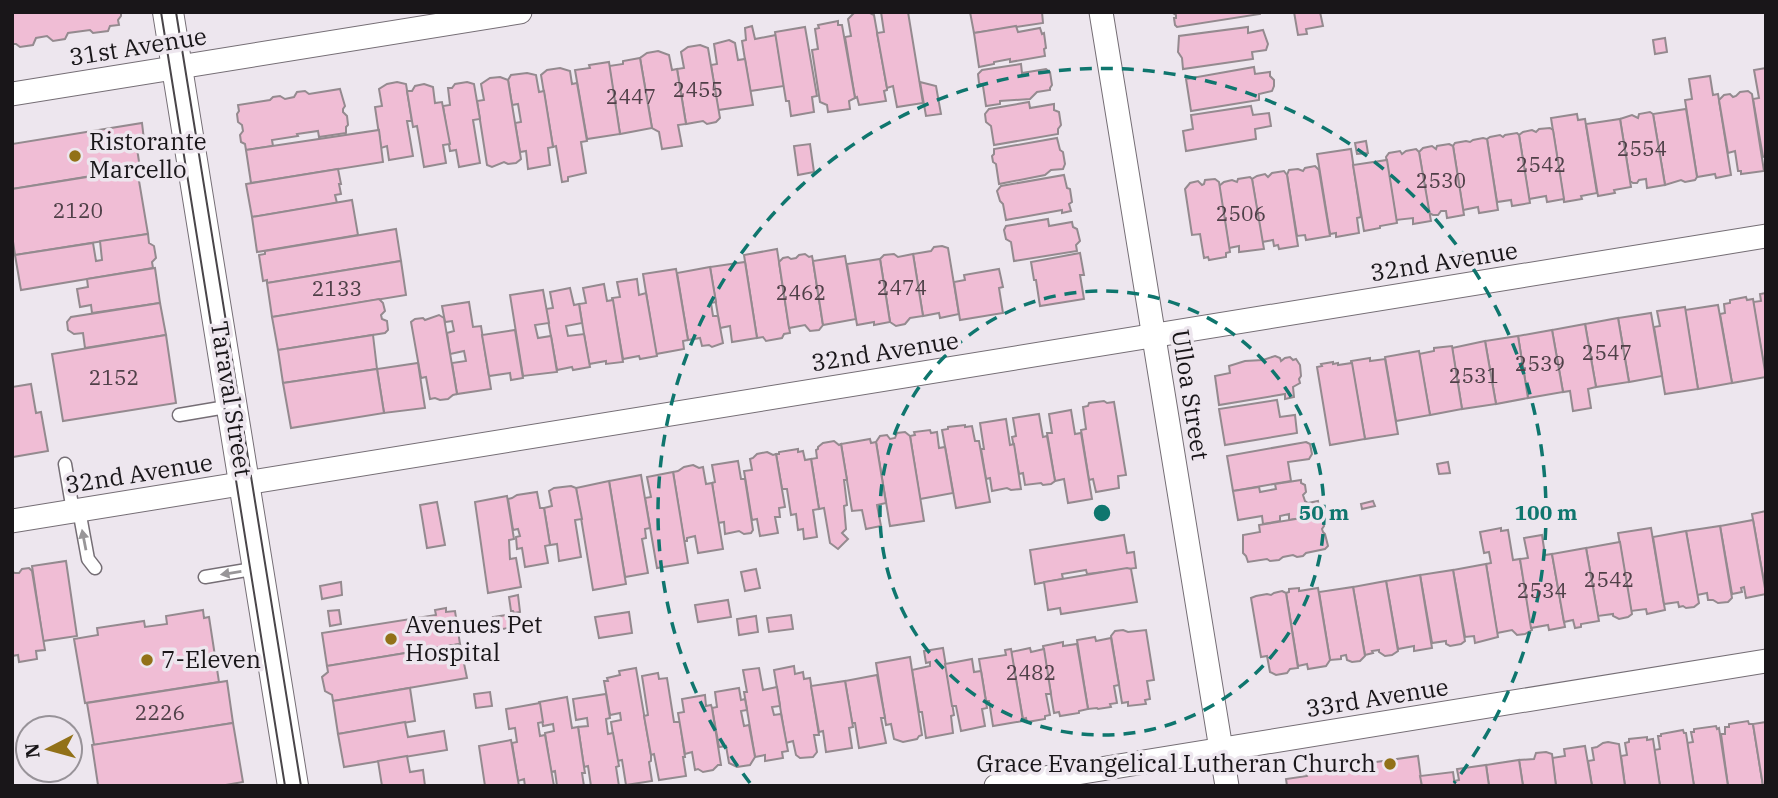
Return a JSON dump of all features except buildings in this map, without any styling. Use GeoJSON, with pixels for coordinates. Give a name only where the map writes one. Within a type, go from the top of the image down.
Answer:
{"type":"FeatureCollection","features":[{"type":"Feature","properties":{"kind":"street","name":"Taraval Street"},"geometry":{"type":"LineString","coordinates":[[169,12],[293,786]]}},
{"type":"Feature","properties":{"kind":"street","name":"31st Avenue"},"geometry":{"type":"LineString","coordinates":[[12,94],[520,12]]}},
{"type":"Feature","properties":{"kind":"street","name":"Ulloa Street"},"geometry":{"type":"LineString","coordinates":[[1101,12],[1227,786]]}},
{"type":"Feature","properties":{"kind":"street","name":"32nd Avenue"},"geometry":{"type":"LineString","coordinates":[[12,521],[1766,236]]}},
{"type":"Feature","properties":{"kind":"street","name":"33rd Avenue"},"geometry":{"type":"LineString","coordinates":[[996,786],[1766,661]]}},
{"type":"Feature","properties":{"kind":"lane"},"geometry":{"type":"LineString","coordinates":[[179,415],[232,406]]}},
{"type":"Feature","properties":{"kind":"lane"},"geometry":{"type":"LineString","coordinates":[[65,464],[88,559],[95,568]]}},
{"type":"Feature","properties":{"kind":"lane"},"geometry":{"type":"LineString","coordinates":[[205,577],[258,568]]}},
{"type":"Feature","properties":{"kind":"tram line"},"geometry":{"type":"LineString","coordinates":[[161,12],[285,786]]}},
{"type":"Feature","properties":{"kind":"tram line"},"geometry":{"type":"LineString","coordinates":[[176,12],[301,786]]}},
{"type":"Feature","properties":{"kind":"place","name":"Ristorante Marcello"},"geometry":{"type":"Point","coordinates":[75,156]}},
{"type":"Feature","properties":{"kind":"place","name":"Avenues Pet Hospital"},"geometry":{"type":"Point","coordinates":[391,639]}},
{"type":"Feature","properties":{"kind":"place","name":"7-Eleven"},"geometry":{"type":"Point","coordinates":[147,660]}},
{"type":"Feature","properties":{"kind":"place","name":"Grace Evangelical Lutheran Church"},"geometry":{"type":"Point","coordinates":[1390,764]}}]}
